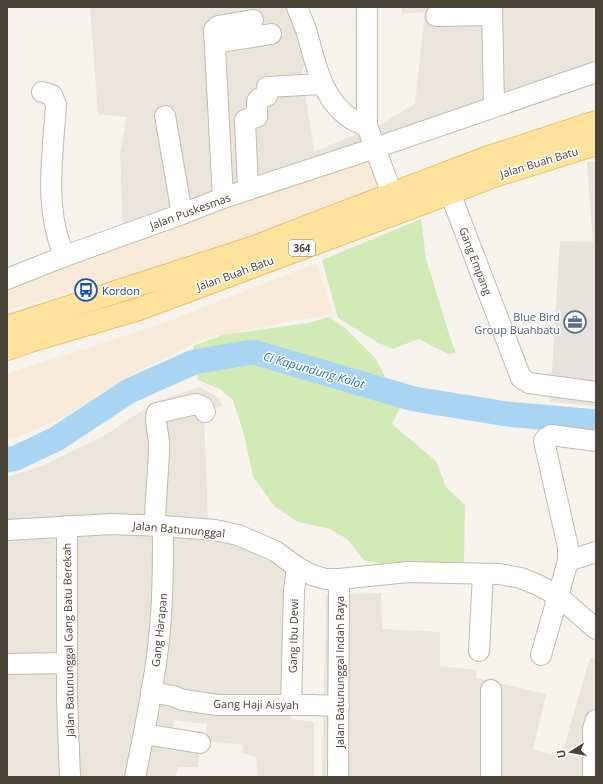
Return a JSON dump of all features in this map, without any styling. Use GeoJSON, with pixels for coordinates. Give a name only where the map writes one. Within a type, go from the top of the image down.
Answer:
{"type":"FeatureCollection","features":[{"type":"Feature","properties":{"kind":"main road","name":"Jalan Buah Batu"},"geometry":{"type":"LineString","coordinates":[[7,327],[249,249],[392,194],[487,168],[519,157],[596,122]]}},
{"type":"Feature","properties":{"kind":"main road","name":"Jalan Buah Batu"},"geometry":{"type":"LineString","coordinates":[[519,157],[596,144]]}},
{"type":"Feature","properties":{"kind":"main road","name":"Jalan Buah Batu"},"geometry":{"type":"LineString","coordinates":[[7,349],[30,340],[139,309],[450,193],[487,168]]}},
{"type":"Feature","properties":{"kind":"street"},"geometry":{"type":"LineString","coordinates":[[297,7],[322,84],[346,115],[354,121],[367,126]]}},
{"type":"Feature","properties":{"kind":"street"},"geometry":{"type":"LineString","coordinates":[[367,7],[367,126],[392,194]]}},
{"type":"Feature","properties":{"kind":"street"},"geometry":{"type":"LineString","coordinates":[[436,16],[492,11],[494,106]]}},
{"type":"Feature","properties":{"kind":"street"},"geometry":{"type":"LineString","coordinates":[[223,198],[214,30],[216,27],[253,20]]}},
{"type":"Feature","properties":{"kind":"street"},"geometry":{"type":"LineString","coordinates":[[215,42],[271,34]]}},
{"type":"Feature","properties":{"kind":"street","name":"Jalan Puskesmas"},"geometry":{"type":"LineString","coordinates":[[7,279],[223,198],[375,148],[596,72]]}},
{"type":"Feature","properties":{"kind":"street"},"geometry":{"type":"LineString","coordinates":[[248,190],[245,120],[248,118],[257,117],[257,101],[266,96],[266,87],[322,84]]}},
{"type":"Feature","properties":{"kind":"street"},"geometry":{"type":"LineString","coordinates":[[42,92],[52,95],[56,105],[51,205],[55,229],[65,256]]}},
{"type":"Feature","properties":{"kind":"street"},"geometry":{"type":"LineString","coordinates":[[165,116],[182,214]]}},
{"type":"Feature","properties":{"kind":"street","name":"Gang Empang"},"geometry":{"type":"LineString","coordinates":[[450,193],[519,374],[524,381],[528,383],[596,392]]}},
{"type":"Feature","properties":{"kind":"street","name":"Gang Harapan"},"geometry":{"type":"LineString","coordinates":[[136,777],[158,647],[163,586],[159,526],[155,503],[159,450],[156,419],[157,413],[196,404],[203,407],[206,412]]}},
{"type":"Feature","properties":{"kind":"street"},"geometry":{"type":"LineString","coordinates":[[541,655],[568,561],[568,547],[544,441],[551,435],[596,441]]}},
{"type":"Feature","properties":{"kind":"street","name":"Jalan Batununggal"},"geometry":{"type":"LineString","coordinates":[[7,530],[112,524],[215,530],[238,535],[275,551],[297,567],[312,575],[325,579],[408,572],[483,574]]}},
{"type":"Feature","properties":{"kind":"street","name":"Jalan Batununggal Gang Batu Berekah"},"geometry":{"type":"LineString","coordinates":[[67,526],[67,698],[70,777]]}},
{"type":"Feature","properties":{"kind":"street"},"geometry":{"type":"LineString","coordinates":[[568,561],[596,552]]}},
{"type":"Feature","properties":{"kind":"street","name":"Gang Ibu Dewi"},"geometry":{"type":"LineString","coordinates":[[291,705],[294,590],[297,567]]}},
{"type":"Feature","properties":{"kind":"street"},"geometry":{"type":"LineString","coordinates":[[479,651],[483,574],[499,574],[521,578],[538,585],[558,596],[590,624]]}},
{"type":"Feature","properties":{"kind":"street","name":"Jalan Batununggal Indah Raya"},"geometry":{"type":"LineString","coordinates":[[339,579],[339,706],[341,773]]}},
{"type":"Feature","properties":{"kind":"street"},"geometry":{"type":"LineString","coordinates":[[7,664],[67,663]]}},
{"type":"Feature","properties":{"kind":"street"},"geometry":{"type":"LineString","coordinates":[[491,690],[491,777]]}},
{"type":"Feature","properties":{"kind":"street","name":"Gang Haji Aisyah"},"geometry":{"type":"LineString","coordinates":[[151,692],[173,696],[183,700],[218,705],[339,706]]}},
{"type":"Feature","properties":{"kind":"street"},"geometry":{"type":"LineString","coordinates":[[593,777],[593,729],[596,720]]}},
{"type":"Feature","properties":{"kind":"street"},"geometry":{"type":"LineString","coordinates":[[144,734],[200,743]]}},
{"type":"Feature","properties":{"kind":"shaded area"},"geometry":{"type":"Polygon","coordinates":[[[90,7],[287,7],[297,17],[311,44],[302,72],[314,152],[366,130],[371,146],[123,230],[120,153],[127,117],[98,114],[90,7]]]}},
{"type":"Feature","properties":{"kind":"shaded area"},"geometry":{"type":"Polygon","coordinates":[[[401,7],[596,7],[596,68],[383,139],[374,128],[415,104],[425,12],[402,14],[401,7]]]}},
{"type":"Feature","properties":{"kind":"shaded area"},"geometry":{"type":"Polygon","coordinates":[[[374,150],[384,186],[195,258],[7,310],[7,279],[374,150]]]}},
{"type":"Feature","properties":{"kind":"shaded area","name":"Blue Bird Group Buahbatu"},"geometry":{"type":"Polygon","coordinates":[[[596,161],[596,406],[550,402],[560,241],[593,242],[587,162],[596,161]]]}},
{"type":"Feature","properties":{"kind":"shaded area"},"geometry":{"type":"Polygon","coordinates":[[[316,263],[333,314],[205,338],[120,381],[63,418],[13,439],[7,440],[7,374],[166,322],[316,263]]]}},
{"type":"Feature","properties":{"kind":"shaded area"},"geometry":{"type":"Polygon","coordinates":[[[200,387],[219,398],[223,406],[204,411],[208,523],[7,526],[7,477],[44,465],[104,436],[155,402],[200,387]]]}},
{"type":"Feature","properties":{"kind":"shaded area"},"geometry":{"type":"Polygon","coordinates":[[[171,530],[230,538],[292,575],[291,719],[314,722],[314,777],[258,777],[256,757],[242,753],[243,745],[206,741],[207,724],[174,720],[172,733],[201,741],[198,767],[178,767],[175,777],[7,777],[7,533],[171,530]]]}},
{"type":"Feature","properties":{"kind":"shaded area"},"geometry":{"type":"Polygon","coordinates":[[[381,593],[382,629],[440,632],[440,666],[477,670],[476,678],[546,694],[533,750],[561,757],[590,658],[596,656],[596,777],[322,777],[326,595],[381,593]]]}},
{"type":"Feature","properties":{"kind":"green space"},"geometry":{"type":"Polygon","coordinates":[[[421,219],[426,259],[456,353],[448,354],[419,339],[392,349],[375,341],[338,318],[322,260],[421,219]]]}},
{"type":"Feature","properties":{"kind":"green space"},"geometry":{"type":"Polygon","coordinates":[[[329,317],[345,328],[376,359],[400,408],[392,424],[436,461],[446,487],[465,505],[464,563],[385,565],[364,560],[347,539],[330,529],[298,522],[275,507],[253,477],[245,438],[233,400],[220,389],[198,380],[193,346],[222,335],[308,323],[329,317]]]}},
{"type":"Feature","properties":{"kind":"waterway","name":"Ci Kapundung Kolot"},"geometry":{"type":"LineString","coordinates":[[7,460],[16,458],[56,439],[129,391],[194,362],[253,352],[414,399],[507,414],[596,422]]}},
{"type":"Feature","properties":{"kind":"place","name":"Kordon"},"geometry":{"type":"Point","coordinates":[86,290]}},
{"type":"Feature","properties":{"kind":"place","name":"Blue Bird Group Buahbatu"},"geometry":{"type":"Point","coordinates":[575,322]}}]}
